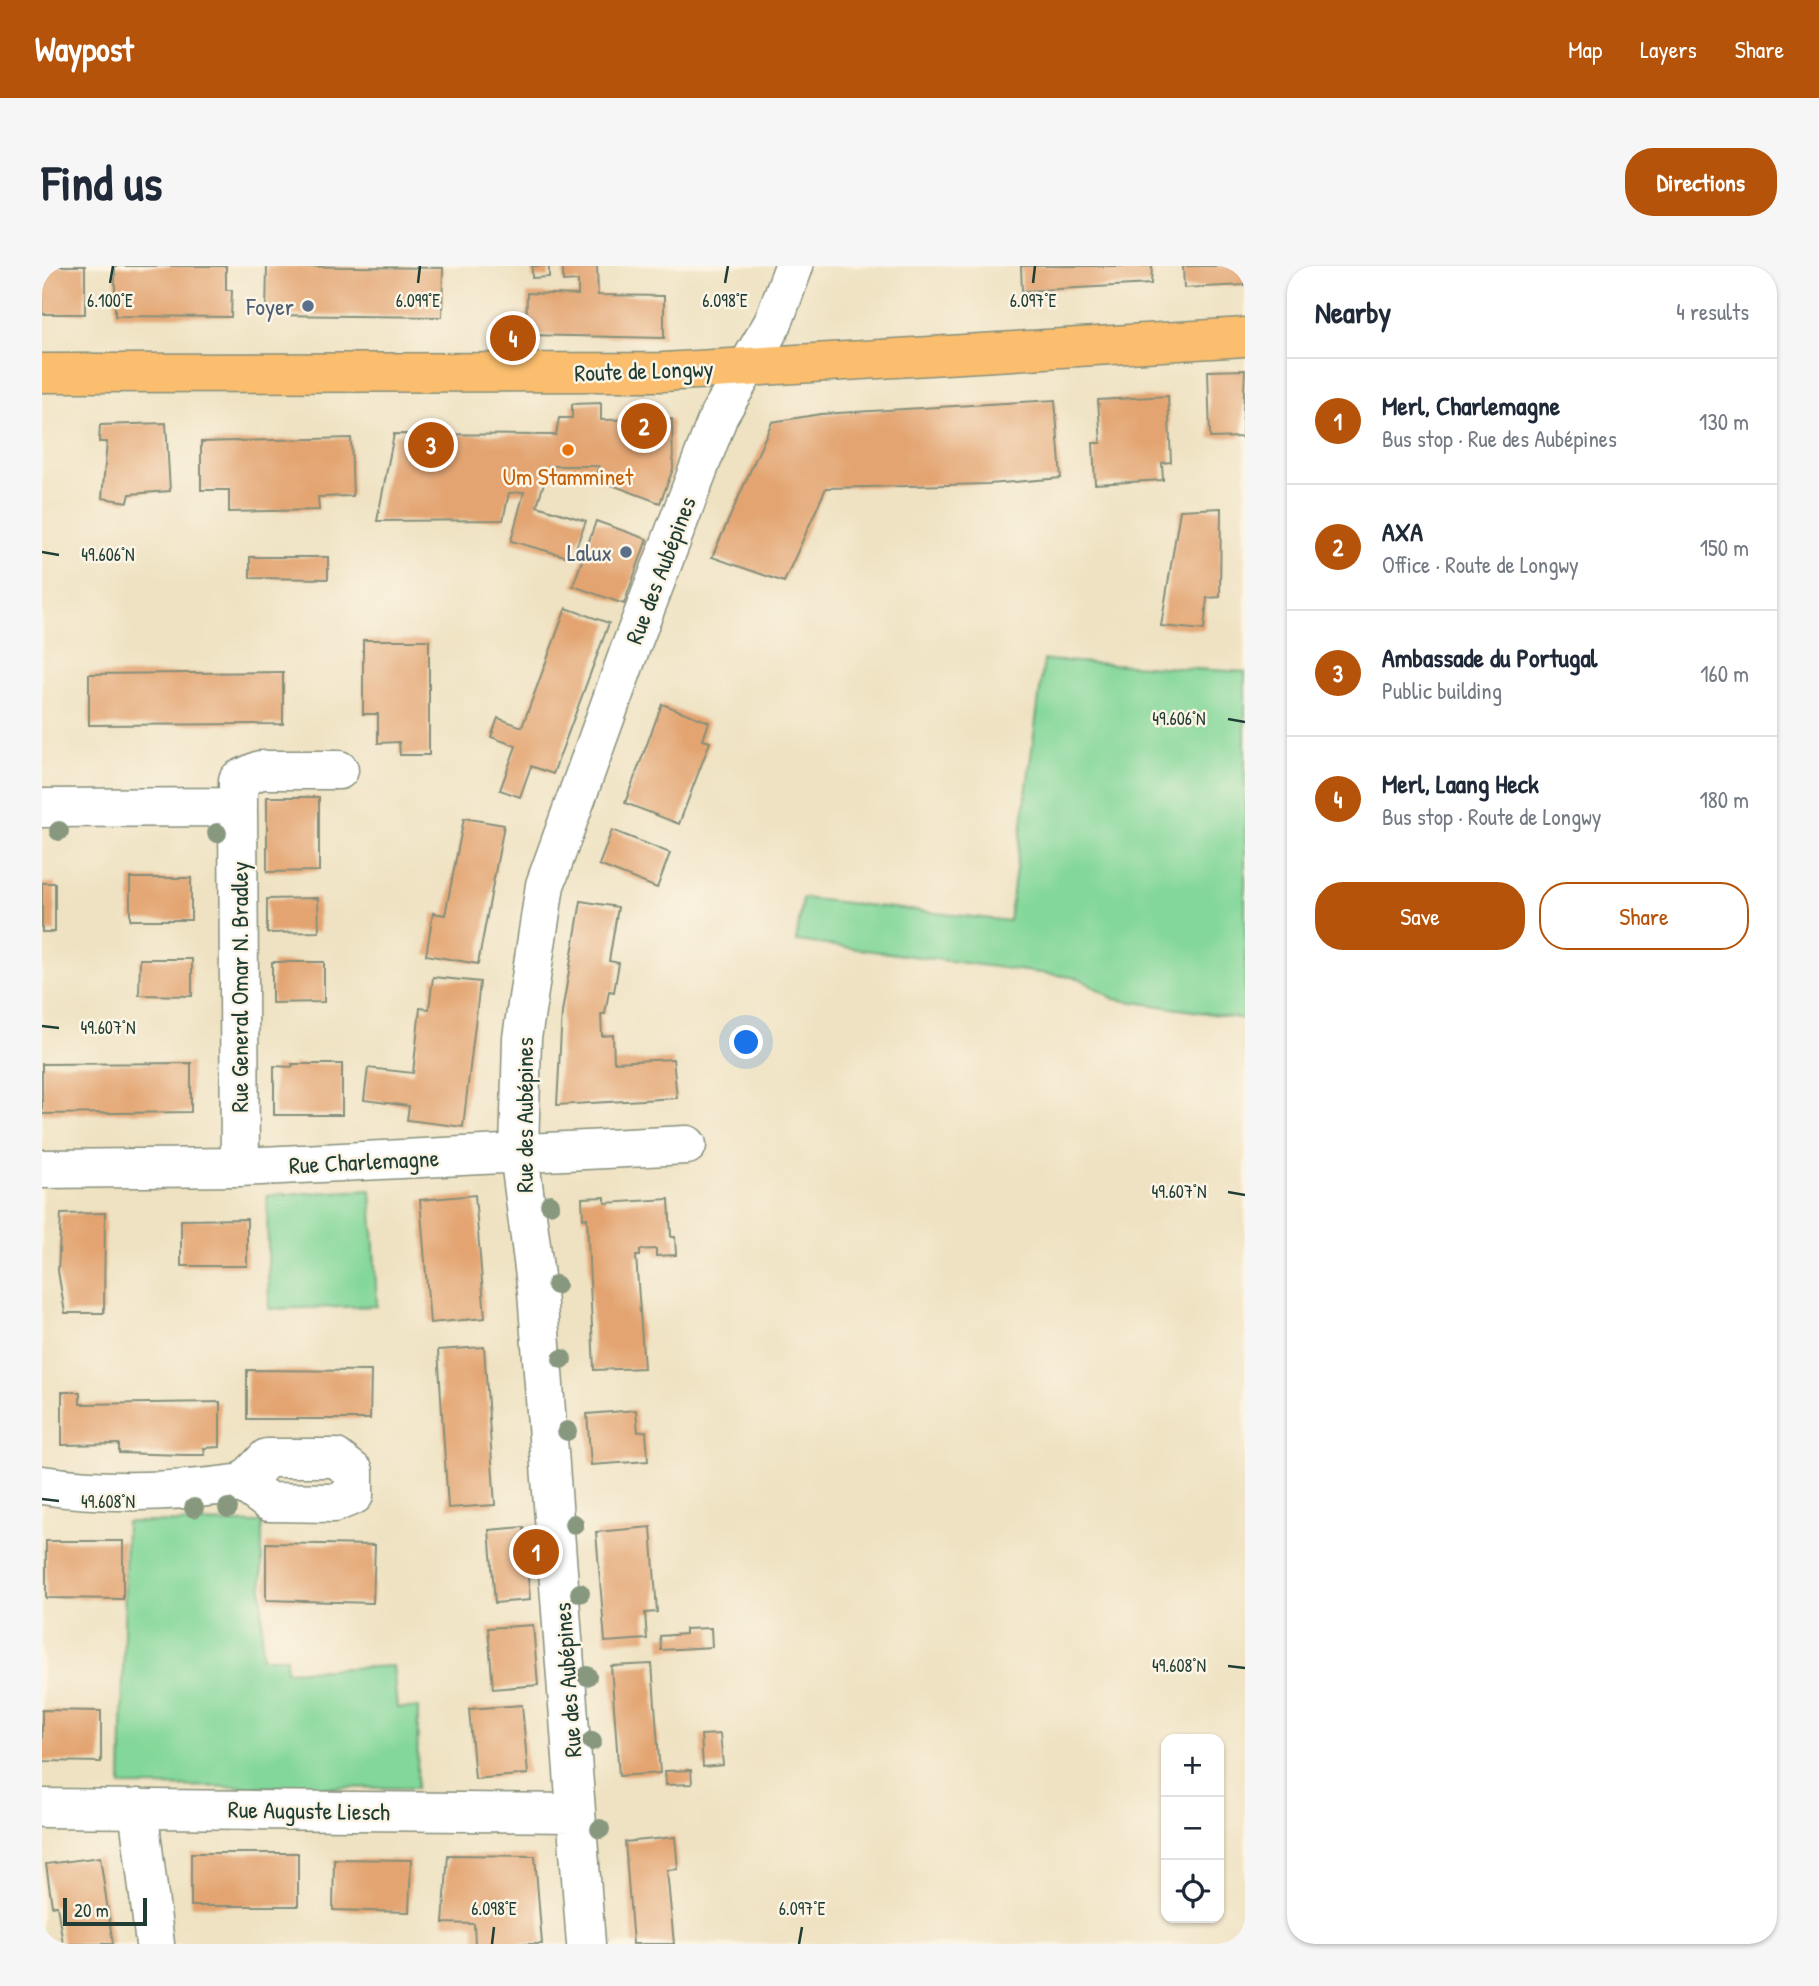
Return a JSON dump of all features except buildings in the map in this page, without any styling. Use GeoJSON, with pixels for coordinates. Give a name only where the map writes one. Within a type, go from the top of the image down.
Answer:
{"type":"FeatureCollection","features":[{"type":"Feature","properties":{"kind":"main road","name":"Route de Longwy"},"geometry":{"type":"LineString","coordinates":[[42,373],[654,372],[1245,337]]}},
{"type":"Feature","properties":{"kind":"street","name":"Rue des Aubépines"},"geometry":{"type":"LineString","coordinates":[[586,1944],[537,1292],[519,1153],[522,1038],[545,885],[630,649],[719,415],[773,323],[794,266]]}},
{"type":"Feature","properties":{"kind":"street","name":"Rue General Omar N. Bradley"},"geometry":{"type":"LineString","coordinates":[[240,1167],[239,780],[260,770],[339,770]]}},
{"type":"Feature","properties":{"kind":"street"},"geometry":{"type":"LineString","coordinates":[[42,808],[238,807]]}},
{"type":"Feature","properties":{"kind":"street","name":"Rue Charlemagne"},"geometry":{"type":"LineString","coordinates":[[42,1170],[240,1167],[687,1145]]}},
{"type":"Feature","properties":{"kind":"street"},"geometry":{"type":"LineString","coordinates":[[42,1485],[147,1490],[243,1483]]}},
{"type":"Feature","properties":{"kind":"street","name":"Rue Auguste Liesch"},"geometry":{"type":"LineString","coordinates":[[42,1808],[575,1813]]}},
{"type":"Feature","properties":{"kind":"street"},"geometry":{"type":"LineString","coordinates":[[138,1808],[155,1944]]}},
{"type":"Feature","properties":{"kind":"green space"},"geometry":{"type":"Polygon","coordinates":[[[1044,660],[1245,672],[1245,1019],[1114,999],[1079,978],[796,941],[803,898],[1009,921],[1044,660]]]}},
{"type":"Feature","properties":{"kind":"green space"},"geometry":{"type":"Polygon","coordinates":[[[371,1190],[377,1306],[269,1309],[267,1195],[371,1190]]]}},
{"type":"Feature","properties":{"kind":"green space"},"geometry":{"type":"Polygon","coordinates":[[[126,1522],[262,1523],[262,1658],[286,1658],[286,1671],[393,1666],[397,1708],[418,1708],[417,1788],[121,1786],[126,1522]]]}},
{"type":"Feature","properties":{"kind":"place","name":"Foyer"},"geometry":{"type":"Point","coordinates":[308,306]}},
{"type":"Feature","properties":{"kind":"place","name":"Merl, Laang Heck"},"geometry":{"type":"Point","coordinates":[513,338]}},
{"type":"Feature","properties":{"kind":"place","name":"AXA"},"geometry":{"type":"Point","coordinates":[644,426]}},
{"type":"Feature","properties":{"kind":"place","name":"Ambassade du Portugal"},"geometry":{"type":"Point","coordinates":[431,445]}},
{"type":"Feature","properties":{"kind":"place","name":"Um Stamminet"},"geometry":{"type":"Point","coordinates":[568,450]}},
{"type":"Feature","properties":{"kind":"place","name":"Lalux"},"geometry":{"type":"Point","coordinates":[626,552]}},
{"type":"Feature","properties":{"kind":"place","name":"Merl, Charlemagne"},"geometry":{"type":"Point","coordinates":[536,1552]}}]}
